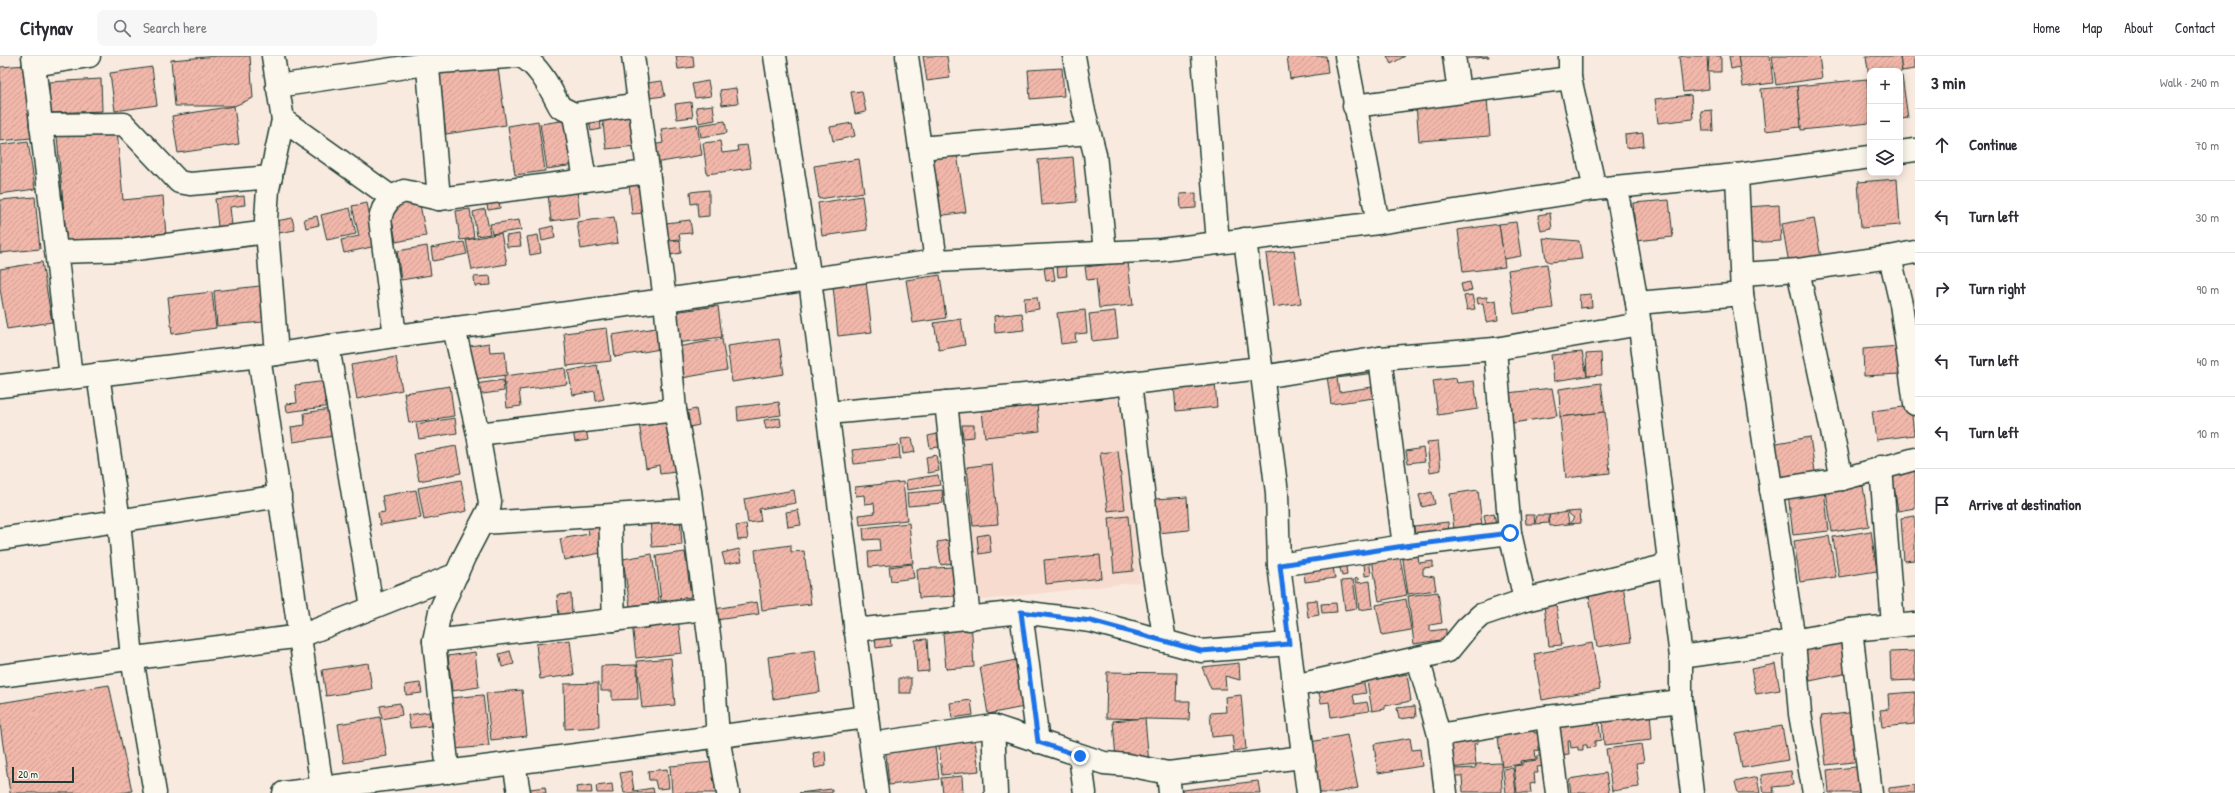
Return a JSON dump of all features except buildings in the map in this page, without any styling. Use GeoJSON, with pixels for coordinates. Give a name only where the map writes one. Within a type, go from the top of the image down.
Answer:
{"type":"FeatureCollection","features":[{"type":"Feature","properties":{"kind":"street"},"geometry":{"type":"LineString","coordinates":[[72,377],[33,60],[89,56]]}},
{"type":"Feature","properties":{"kind":"street"},"geometry":{"type":"LineString","coordinates":[[273,56],[283,120],[271,177],[266,219],[268,355],[280,496],[322,788]]}},
{"type":"Feature","properties":{"kind":"street"},"geometry":{"type":"LineString","coordinates":[[277,86],[427,60],[520,56],[527,59],[534,66],[560,107],[574,114],[638,104]]}},
{"type":"Feature","properties":{"kind":"street"},"geometry":{"type":"LineString","coordinates":[[633,56],[638,104],[665,300],[675,410],[692,510],[713,666],[718,737],[728,793]]}},
{"type":"Feature","properties":{"kind":"street"},"geometry":{"type":"LineString","coordinates":[[775,56],[810,280],[877,793]]}},
{"type":"Feature","properties":{"kind":"street"},"geometry":{"type":"LineString","coordinates":[[907,56],[936,261]]}},
{"type":"Feature","properties":{"kind":"street"},"geometry":{"type":"LineString","coordinates":[[1074,56],[1089,133],[1095,154],[1105,252]]}},
{"type":"Feature","properties":{"kind":"street"},"geometry":{"type":"LineString","coordinates":[[1203,56],[1218,243]]}},
{"type":"Feature","properties":{"kind":"street"},"geometry":{"type":"LineString","coordinates":[[1346,56],[1354,106],[1378,223]]}},
{"type":"Feature","properties":{"kind":"street"},"geometry":{"type":"LineString","coordinates":[[1454,56],[1459,92]]}},
{"type":"Feature","properties":{"kind":"street"},"geometry":{"type":"LineString","coordinates":[[1570,56],[1570,78],[1605,188],[1637,303],[1681,657],[1681,701],[1692,793]]}},
{"type":"Feature","properties":{"kind":"street"},"geometry":{"type":"LineString","coordinates":[[427,60],[439,199]]}},
{"type":"Feature","properties":{"kind":"street"},"geometry":{"type":"LineString","coordinates":[[1354,106],[1570,78]]}},
{"type":"Feature","properties":{"kind":"street"},"geometry":{"type":"LineString","coordinates":[[574,114],[585,180]]}},
{"type":"Feature","properties":{"kind":"street"},"geometry":{"type":"LineString","coordinates":[[283,120],[391,197]]}},
{"type":"Feature","properties":{"kind":"street"},"geometry":{"type":"LineString","coordinates":[[41,125],[124,124],[179,182],[190,184],[271,177]]}},
{"type":"Feature","properties":{"kind":"street"},"geometry":{"type":"LineString","coordinates":[[920,148],[1089,133]]}},
{"type":"Feature","properties":{"kind":"street"},"geometry":{"type":"LineString","coordinates":[[1903,152],[1915,150]]}},
{"type":"Feature","properties":{"kind":"street"},"geometry":{"type":"LineString","coordinates":[[0,386],[268,355],[395,336],[810,280],[936,261],[1161,250],[1378,223],[1605,188],[1737,175],[1867,156]]}},
{"type":"Feature","properties":{"kind":"street"},"geometry":{"type":"LineString","coordinates":[[395,336],[380,219],[383,209],[391,197],[404,191],[439,199],[648,172]]}},
{"type":"Feature","properties":{"kind":"street"},"geometry":{"type":"LineString","coordinates":[[1737,175],[1742,284],[1794,641],[1800,714],[1814,793]]}},
{"type":"Feature","properties":{"kind":"street"},"geometry":{"type":"LineString","coordinates":[[56,252],[128,250],[267,232]]}},
{"type":"Feature","properties":{"kind":"street"},"geometry":{"type":"LineString","coordinates":[[1245,239],[1277,493],[1280,565],[1308,793]]}},
{"type":"Feature","properties":{"kind":"street"},"geometry":{"type":"LineString","coordinates":[[1637,303],[1742,284],[1798,270],[1915,252]]}},
{"type":"Feature","properties":{"kind":"street"},"geometry":{"type":"LineString","coordinates":[[1890,257],[1901,304],[1915,404]]}},
{"type":"Feature","properties":{"kind":"street"},"geometry":{"type":"LineString","coordinates":[[1798,270],[1842,479]]}},
{"type":"Feature","properties":{"kind":"street"},"geometry":{"type":"LineString","coordinates":[[828,413],[1130,383],[1262,372],[1380,358],[1495,349],[1640,324]]}},
{"type":"Feature","properties":{"kind":"street"},"geometry":{"type":"LineString","coordinates":[[448,772],[434,641],[440,611],[489,509],[490,502],[478,434],[454,328]]}},
{"type":"Feature","properties":{"kind":"street"},"geometry":{"type":"LineString","coordinates":[[328,346],[372,608]]}},
{"type":"Feature","properties":{"kind":"street"},"geometry":{"type":"LineString","coordinates":[[1495,349],[1510,533],[1525,600]]}},
{"type":"Feature","properties":{"kind":"street"},"geometry":{"type":"LineString","coordinates":[[1380,358],[1404,546]]}},
{"type":"Feature","properties":{"kind":"street"},"geometry":{"type":"LineString","coordinates":[[98,374],[119,521],[132,658],[155,793]]}},
{"type":"Feature","properties":{"kind":"street"},"geometry":{"type":"LineString","coordinates":[[1130,383],[1151,558],[1165,641]]}},
{"type":"Feature","properties":{"kind":"street"},"geometry":{"type":"LineString","coordinates":[[946,402],[969,618]]}},
{"type":"Feature","properties":{"kind":"street"},"geometry":{"type":"LineString","coordinates":[[478,434],[675,410]]}},
{"type":"Feature","properties":{"kind":"street"},"geometry":{"type":"LineString","coordinates":[[1771,490],[1842,479],[1881,467],[1915,459]]}},
{"type":"Feature","properties":{"kind":"street"},"geometry":{"type":"LineString","coordinates":[[1881,467],[1893,625]]}},
{"type":"Feature","properties":{"kind":"street"},"geometry":{"type":"LineString","coordinates":[[0,539],[280,496]]}},
{"type":"Feature","properties":{"kind":"street"},"geometry":{"type":"LineString","coordinates":[[482,523],[692,510]]}},
{"type":"Feature","properties":{"kind":"street"},"geometry":{"type":"LineString","coordinates":[[610,516],[614,620]]}},
{"type":"Feature","properties":{"kind":"street"},"geometry":{"type":"LineString","coordinates":[[1280,565],[1404,546],[1510,533]]}},
{"type":"Feature","properties":{"kind":"street"},"geometry":{"type":"LineString","coordinates":[[1294,686],[1448,651],[1466,629],[1481,615],[1525,600],[1670,566]]}},
{"type":"Feature","properties":{"kind":"street"},"geometry":{"type":"LineString","coordinates":[[0,676],[301,636],[457,574]]}},
{"type":"Feature","properties":{"kind":"street"},"geometry":{"type":"LineString","coordinates":[[434,641],[705,610]]}},
{"type":"Feature","properties":{"kind":"street"},"geometry":{"type":"LineString","coordinates":[[856,630],[1021,612],[1091,621],[1201,651],[1289,644]]}},
{"type":"Feature","properties":{"kind":"street"},"geometry":{"type":"LineString","coordinates":[[1021,612],[1038,742]]}},
{"type":"Feature","properties":{"kind":"street"},"geometry":{"type":"LineString","coordinates":[[1681,657],[1794,641],[1851,630],[1915,624]]}},
{"type":"Feature","properties":{"kind":"street"},"geometry":{"type":"LineString","coordinates":[[1851,630],[1871,793]]}},
{"type":"Feature","properties":{"kind":"street"},"geometry":{"type":"LineString","coordinates":[[1418,658],[1439,735],[1446,793]]}},
{"type":"Feature","properties":{"kind":"street"},"geometry":{"type":"LineString","coordinates":[[1439,735],[1546,717],[1681,701]]}},
{"type":"Feature","properties":{"kind":"street"},"geometry":{"type":"LineString","coordinates":[[284,793],[322,788],[395,786],[448,772],[867,717]]}},
{"type":"Feature","properties":{"kind":"street"},"geometry":{"type":"LineString","coordinates":[[1546,717],[1557,793]]}},
{"type":"Feature","properties":{"kind":"street"},"geometry":{"type":"LineString","coordinates":[[993,726],[996,793]]}},
{"type":"Feature","properties":{"kind":"street"},"geometry":{"type":"LineString","coordinates":[[871,744],[978,727],[993,726],[1104,763],[1128,765],[1169,783],[1303,757]]}},
{"type":"Feature","properties":{"kind":"street"},"geometry":{"type":"LineString","coordinates":[[1080,756],[1085,793]]}},
{"type":"Feature","properties":{"kind":"street"},"geometry":{"type":"LineString","coordinates":[[514,763],[519,793]]}},
{"type":"Feature","properties":{"kind":"shaded area"},"geometry":{"type":"Polygon","coordinates":[[[1119,392],[1140,582],[974,601],[953,410],[1119,392]]]}},
{"type":"Feature","properties":{"kind":"route"},"geometry":{"type":"LineString","coordinates":[[1080,756],[1038,742],[1021,612],[1091,621],[1201,651],[1255,648],[1289,644],[1280,565],[1404,546],[1510,533]]}}]}
